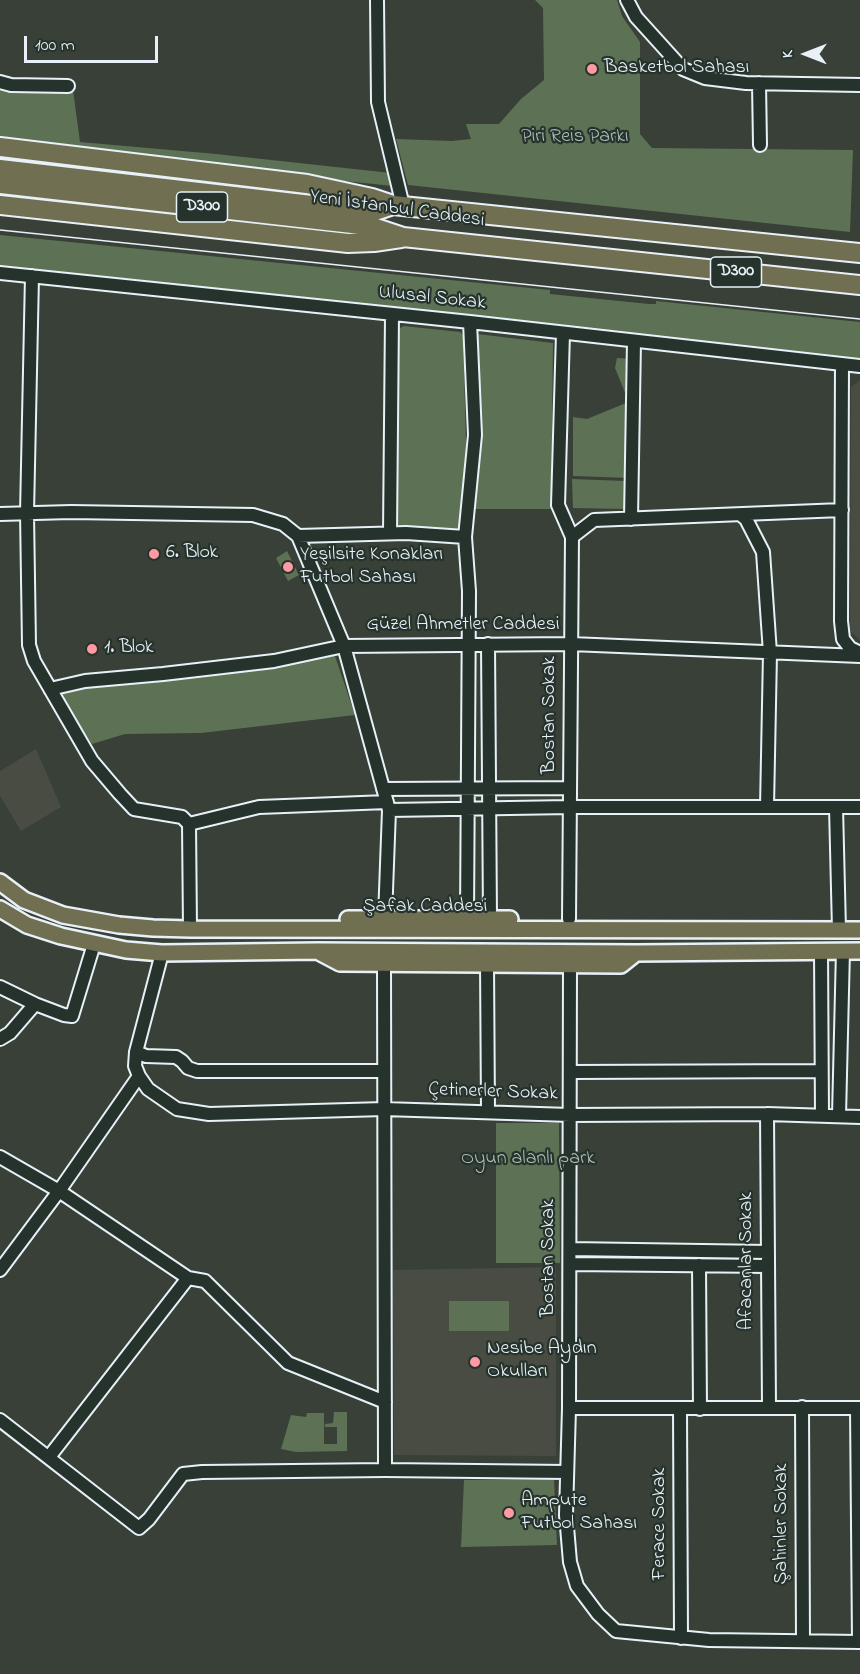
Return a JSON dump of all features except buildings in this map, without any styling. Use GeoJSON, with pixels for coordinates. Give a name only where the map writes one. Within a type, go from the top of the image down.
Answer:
{"type":"FeatureCollection","features":[{"type":"Feature","properties":{"kind":"highway","name":"D300"},"geometry":{"type":"LineString","coordinates":[[0,147],[307,184],[398,206]]}},
{"type":"Feature","properties":{"kind":"highway","name":"Yeni İstanbul Caddesi"},"geometry":{"type":"LineString","coordinates":[[0,169],[372,212],[398,206],[860,253]]}},
{"type":"Feature","properties":{"kind":"highway","name":"Yeni İstanbul Caddesi"},"geometry":{"type":"LineString","coordinates":[[0,184],[370,226],[403,237],[860,285]]}},
{"type":"Feature","properties":{"kind":"highway","name":"D300"},"geometry":{"type":"LineString","coordinates":[[0,205],[348,243],[374,242],[403,237]]}},
{"type":"Feature","properties":{"kind":"main road","name":"Şafak Caddesi"},"geometry":{"type":"LineString","coordinates":[[0,882],[24,900],[63,915],[119,925],[190,929],[860,930]]}},
{"type":"Feature","properties":{"kind":"main road"},"geometry":{"type":"LineString","coordinates":[[0,909],[27,925],[61,936],[126,950],[162,953],[860,951]]}},
{"type":"Feature","properties":{"kind":"main road"},"geometry":{"type":"LineString","coordinates":[[319,928],[333,920],[467,918],[622,920],[636,930]]}},
{"type":"Feature","properties":{"kind":"main road"},"geometry":{"type":"LineString","coordinates":[[318,951],[340,963],[621,964],[636,953]]}},
{"type":"Feature","properties":{"kind":"street"},"geometry":{"type":"LineString","coordinates":[[377,0],[378,102],[398,206]]}},
{"type":"Feature","properties":{"kind":"street"},"geometry":{"type":"LineString","coordinates":[[627,0],[636,17],[684,69],[705,78],[759,83],[860,85]]}},
{"type":"Feature","properties":{"kind":"street"},"geometry":{"type":"LineString","coordinates":[[0,82],[11,85],[68,86]]}},
{"type":"Feature","properties":{"kind":"street"},"geometry":{"type":"LineString","coordinates":[[759,83],[760,145]]}},
{"type":"Feature","properties":{"kind":"street","name":"Ulusal Sokak"},"geometry":{"type":"LineString","coordinates":[[0,273],[470,322],[860,366]]}},
{"type":"Feature","properties":{"kind":"street"},"geometry":{"type":"LineString","coordinates":[[32,276],[27,513],[29,645],[34,661],[92,761],[134,809],[182,818],[189,824],[190,929]]}},
{"type":"Feature","properties":{"kind":"street"},"geometry":{"type":"LineString","coordinates":[[390,533],[392,315]]}},
{"type":"Feature","properties":{"kind":"street"},"geometry":{"type":"LineString","coordinates":[[467,918],[469,591],[465,537],[475,435],[470,322]]}},
{"type":"Feature","properties":{"kind":"street","name":"Bostan Sokak"},"geometry":{"type":"LineString","coordinates":[[563,333],[558,505],[572,537],[569,920]]}},
{"type":"Feature","properties":{"kind":"street"},"geometry":{"type":"LineString","coordinates":[[631,519],[634,341]]}},
{"type":"Feature","properties":{"kind":"street"},"geometry":{"type":"LineString","coordinates":[[842,364],[841,621],[843,639],[860,655]]}},
{"type":"Feature","properties":{"kind":"street"},"geometry":{"type":"LineString","coordinates":[[572,537],[594,520],[842,510]]}},
{"type":"Feature","properties":{"kind":"street"},"geometry":{"type":"LineString","coordinates":[[0,514],[253,515],[283,524],[298,536],[390,533],[465,537]]}},
{"type":"Feature","properties":{"kind":"street"},"geometry":{"type":"LineString","coordinates":[[741,515],[746,519],[762,552],[770,653],[766,807]]}},
{"type":"Feature","properties":{"kind":"street","name":"Güzel Ahmetler Caddesi"},"geometry":{"type":"LineString","coordinates":[[298,536],[344,646],[572,644],[860,655]]}},
{"type":"Feature","properties":{"kind":"street"},"geometry":{"type":"LineString","coordinates":[[488,644],[490,919]]}},
{"type":"Feature","properties":{"kind":"street"},"geometry":{"type":"LineString","coordinates":[[50,689],[86,681],[274,661],[344,646],[388,806],[386,918]]}},
{"type":"Feature","properties":{"kind":"street"},"geometry":{"type":"LineString","coordinates":[[383,789],[570,788]]}},
{"type":"Feature","properties":{"kind":"street"},"geometry":{"type":"LineString","coordinates":[[189,824],[259,807],[860,807]]}},
{"type":"Feature","properties":{"kind":"street"},"geometry":{"type":"LineString","coordinates":[[836,807],[839,930]]}},
{"type":"Feature","properties":{"kind":"street"},"geometry":{"type":"LineString","coordinates":[[0,987],[35,1004],[72,1016],[94,944]]}},
{"type":"Feature","properties":{"kind":"street"},"geometry":{"type":"LineString","coordinates":[[821,950],[822,1115]]}},
{"type":"Feature","properties":{"kind":"street"},"geometry":{"type":"LineString","coordinates":[[839,1116],[843,950]]}},
{"type":"Feature","properties":{"kind":"street"},"geometry":{"type":"LineString","coordinates":[[0,1270],[59,1191],[139,1076],[135,1066],[136,1053],[162,953]]}},
{"type":"Feature","properties":{"kind":"street"},"geometry":{"type":"LineString","coordinates":[[384,963],[385,1470]]}},
{"type":"Feature","properties":{"kind":"street"},"geometry":{"type":"LineString","coordinates":[[487,963],[488,1112]]}},
{"type":"Feature","properties":{"kind":"street","name":"Bostan Sokak"},"geometry":{"type":"LineString","coordinates":[[570,963],[569,1408],[566,1515],[570,1562],[577,1586],[598,1614],[616,1631],[681,1638],[859,1642]]}},
{"type":"Feature","properties":{"kind":"street"},"geometry":{"type":"LineString","coordinates":[[0,1039],[10,1033],[35,1004]]}},
{"type":"Feature","properties":{"kind":"street"},"geometry":{"type":"LineString","coordinates":[[136,1053],[146,1056],[176,1057],[182,1060],[188,1068],[197,1071],[384,1071]]}},
{"type":"Feature","properties":{"kind":"street"},"geometry":{"type":"LineString","coordinates":[[570,1072],[821,1071]]}},
{"type":"Feature","properties":{"kind":"street","name":"Çetinerler Sokak"},"geometry":{"type":"LineString","coordinates":[[139,1076],[148,1089],[177,1109],[209,1114],[384,1109],[570,1115],[767,1114],[860,1117]]}},
{"type":"Feature","properties":{"kind":"street","name":"Afacanlar Sokak"},"geometry":{"type":"LineString","coordinates":[[767,1114],[769,1407]]}},
{"type":"Feature","properties":{"kind":"street"},"geometry":{"type":"LineString","coordinates":[[0,1157],[59,1191],[188,1278],[205,1281],[288,1363],[385,1402]]}},
{"type":"Feature","properties":{"kind":"street"},"geometry":{"type":"LineString","coordinates":[[570,1250],[768,1252]]}},
{"type":"Feature","properties":{"kind":"street"},"geometry":{"type":"LineString","coordinates":[[570,1264],[768,1266]]}},
{"type":"Feature","properties":{"kind":"street"},"geometry":{"type":"LineString","coordinates":[[699,1265],[700,1409]]}},
{"type":"Feature","properties":{"kind":"street"},"geometry":{"type":"LineString","coordinates":[[49,1457],[188,1278]]}},
{"type":"Feature","properties":{"kind":"street","name":"Şahinler Sokak"},"geometry":{"type":"LineString","coordinates":[[802,1407],[803,1641]]}},
{"type":"Feature","properties":{"kind":"street"},"geometry":{"type":"LineString","coordinates":[[569,1408],[859,1408],[859,1642]]}},
{"type":"Feature","properties":{"kind":"street","name":"Ferace Sokak"},"geometry":{"type":"LineString","coordinates":[[680,1409],[681,1638]]}},
{"type":"Feature","properties":{"kind":"street"},"geometry":{"type":"LineString","coordinates":[[0,1420],[139,1528],[149,1520],[183,1474],[385,1470],[567,1472]]}},
{"type":"Feature","properties":{"kind":"shaded area"},"geometry":{"type":"Polygon","coordinates":[[[859,381],[860,640],[850,631],[851,387],[859,381]]]}},
{"type":"Feature","properties":{"kind":"shaded area"},"geometry":{"type":"Polygon","coordinates":[[[36,749],[61,807],[21,831],[0,796],[0,771],[36,749]]]}},
{"type":"Feature","properties":{"kind":"shaded area","name":"Nesibe Aydın Okulları"},"geometry":{"type":"Polygon","coordinates":[[[556,1267],[556,1456],[394,1455],[393,1270],[556,1267]]]}},
{"type":"Feature","properties":{"kind":"green space","name":"Piri Reis Parkı"},"geometry":{"type":"Polygon","coordinates":[[[535,0],[617,0],[622,16],[640,42],[640,134],[652,148],[853,150],[850,232],[408,185],[396,139],[452,141],[471,139],[466,124],[499,124],[521,99],[544,80],[543,8],[535,0]]]}},
{"type":"Feature","properties":{"kind":"green space"},"geometry":{"type":"Polygon","coordinates":[[[0,86],[73,90],[80,142],[391,173],[393,186],[218,168],[0,137],[0,86]]]}},
{"type":"Feature","properties":{"kind":"green space"},"geometry":{"type":"Polygon","coordinates":[[[0,235],[550,290],[550,294],[649,304],[656,304],[656,301],[860,322],[860,359],[0,267],[0,235]]]}},
{"type":"Feature","properties":{"kind":"green space"},"geometry":{"type":"Polygon","coordinates":[[[404,326],[460,332],[463,335],[466,442],[464,501],[460,532],[396,528],[396,332],[404,326]]]}},
{"type":"Feature","properties":{"kind":"green space"},"geometry":{"type":"Polygon","coordinates":[[[477,334],[553,343],[551,509],[472,509],[477,334]]]}},
{"type":"Feature","properties":{"kind":"green space"},"geometry":{"type":"Polygon","coordinates":[[[617,358],[632,359],[629,478],[573,476],[573,417],[587,419],[626,403],[626,395],[615,368],[617,358]]]}},
{"type":"Feature","properties":{"kind":"green space"},"geometry":{"type":"Polygon","coordinates":[[[572,479],[626,481],[625,509],[573,508],[572,479]]]}},
{"type":"Feature","properties":{"kind":"green space","name":"Yeşilsite Konakları Futbol Sahası"},"geometry":{"type":"Polygon","coordinates":[[[287,551],[299,575],[288,581],[276,558],[287,551]]]}},
{"type":"Feature","properties":{"kind":"green space"},"geometry":{"type":"Polygon","coordinates":[[[334,653],[355,715],[201,733],[125,734],[92,744],[57,692],[87,685],[334,653]]]}},
{"type":"Feature","properties":{"kind":"green space","name":"Oyun alanlı park"},"geometry":{"type":"Polygon","coordinates":[[[496,1123],[559,1123],[560,1263],[496,1263],[496,1123]]]}},
{"type":"Feature","properties":{"kind":"green space"},"geometry":{"type":"Polygon","coordinates":[[[449,1301],[509,1301],[509,1331],[449,1331],[449,1301]]]}},
{"type":"Feature","properties":{"kind":"green space"},"geometry":{"type":"Polygon","coordinates":[[[334,1412],[347,1412],[347,1451],[296,1452],[281,1449],[291,1415],[306,1417],[307,1413],[324,1413],[324,1444],[337,1444],[337,1427],[325,1427],[325,1424],[333,1423],[334,1412]]]}},
{"type":"Feature","properties":{"kind":"green space","name":"Ampute Futbol Sahası"},"geometry":{"type":"Polygon","coordinates":[[[554,1479],[557,1545],[461,1547],[464,1480],[554,1479]]]}},
{"type":"Feature","properties":{"kind":"tram line"},"geometry":{"type":"LineString","coordinates":[[0,230],[860,319]]}},
{"type":"Feature","properties":{"kind":"place","name":"Basketbol Sahası"},"geometry":{"type":"Point","coordinates":[592,69]}},
{"type":"Feature","properties":{"kind":"place","name":"6. Blok"},"geometry":{"type":"Point","coordinates":[154,554]}},
{"type":"Feature","properties":{"kind":"place","name":"Yeşilsite Konakları Futbol Sahası"},"geometry":{"type":"Point","coordinates":[288,567]}},
{"type":"Feature","properties":{"kind":"place","name":"1. Blok"},"geometry":{"type":"Point","coordinates":[92,649]}},
{"type":"Feature","properties":{"kind":"place","name":"Nesibe Aydın Okulları"},"geometry":{"type":"Point","coordinates":[475,1362]}},
{"type":"Feature","properties":{"kind":"place","name":"Ampute Futbol Sahası"},"geometry":{"type":"Point","coordinates":[509,1513]}}]}
